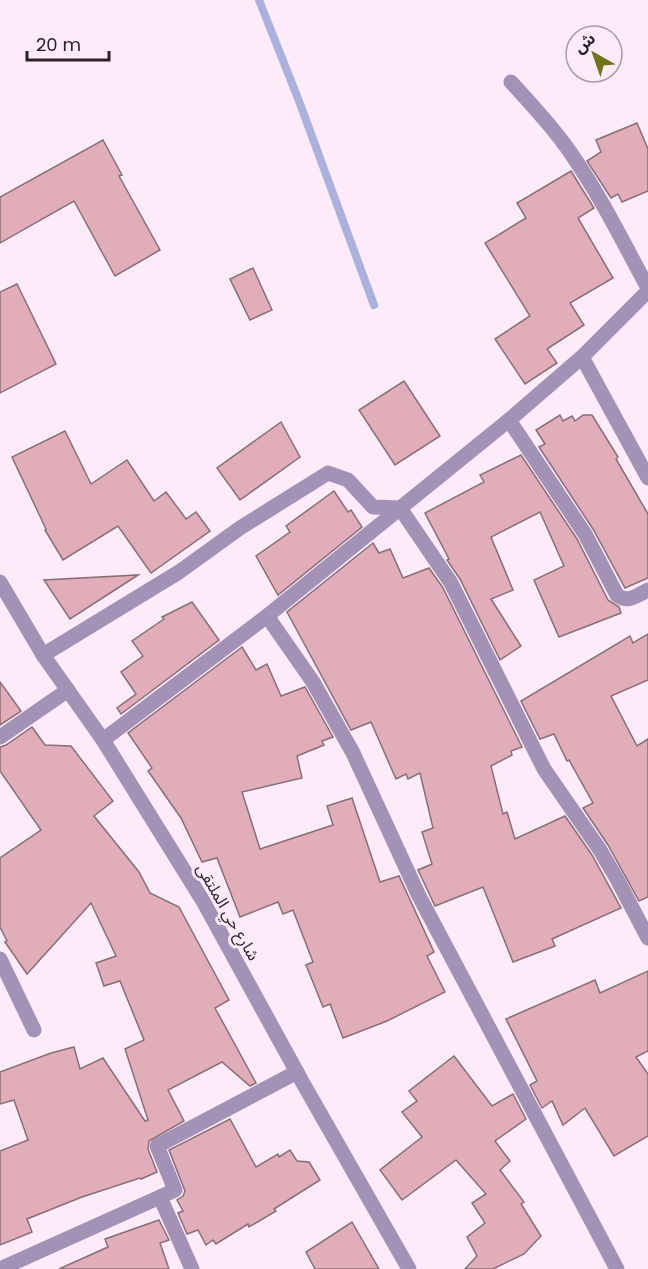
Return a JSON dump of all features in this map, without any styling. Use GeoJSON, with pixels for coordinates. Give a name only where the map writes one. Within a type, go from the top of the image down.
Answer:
{"type":"FeatureCollection","features":[{"type":"Feature","properties":{"kind":"street"},"geometry":{"type":"LineString","coordinates":[[103,740],[267,616],[509,420],[582,357],[648,289],[600,199],[570,152],[538,111],[511,82]]}},
{"type":"Feature","properties":{"kind":"street"},"geometry":{"type":"LineString","coordinates":[[582,357],[648,478]]}},
{"type":"Feature","properties":{"kind":"street"},"geometry":{"type":"LineString","coordinates":[[509,420],[585,534],[617,595],[630,599],[648,590]]}},
{"type":"Feature","properties":{"kind":"street"},"geometry":{"type":"LineString","coordinates":[[43,654],[180,572],[240,528],[328,473],[348,480],[373,507],[400,508]]}},
{"type":"Feature","properties":{"kind":"street"},"geometry":{"type":"LineString","coordinates":[[400,508],[451,583],[544,769],[612,869],[648,938]]}},
{"type":"Feature","properties":{"kind":"street","name":"شارع حي الملتقى"},"geometry":{"type":"LineString","coordinates":[[0,582],[43,654],[103,740],[202,901],[409,1269]]}},
{"type":"Feature","properties":{"kind":"street"},"geometry":{"type":"LineString","coordinates":[[267,616],[313,682],[353,753],[419,896],[618,1269]]}},
{"type":"Feature","properties":{"kind":"street"},"geometry":{"type":"LineString","coordinates":[[0,737],[68,690]]}},
{"type":"Feature","properties":{"kind":"street"},"geometry":{"type":"LineString","coordinates":[[0,959],[34,1030]]}},
{"type":"Feature","properties":{"kind":"street"},"geometry":{"type":"LineString","coordinates":[[0,1269],[175,1190],[157,1146],[297,1072]]}},
{"type":"Feature","properties":{"kind":"street"},"geometry":{"type":"LineString","coordinates":[[160,1197],[192,1269]]}},
{"type":"Feature","properties":{"kind":"building"},"geometry":{"type":"Polygon","coordinates":[[[637,123],[648,149],[648,191],[622,202],[618,194],[611,198],[587,161],[601,152],[596,140],[637,123]]]}},
{"type":"Feature","properties":{"kind":"building"},"geometry":{"type":"Polygon","coordinates":[[[103,140],[122,175],[119,176],[160,250],[115,276],[74,201],[0,243],[0,197],[103,140]]]}},
{"type":"Feature","properties":{"kind":"building"},"geometry":{"type":"Polygon","coordinates":[[[571,171],[594,208],[578,218],[613,278],[570,303],[584,325],[547,349],[557,363],[525,384],[495,339],[530,316],[485,243],[526,218],[517,203],[571,171]]]}},
{"type":"Feature","properties":{"kind":"building"},"geometry":{"type":"Polygon","coordinates":[[[253,268],[272,310],[250,320],[230,279],[253,268]]]}},
{"type":"Feature","properties":{"kind":"building"},"geometry":{"type":"Polygon","coordinates":[[[17,284],[56,364],[0,393],[0,292],[17,284]]]}},
{"type":"Feature","properties":{"kind":"building"},"geometry":{"type":"Polygon","coordinates":[[[404,381],[440,436],[395,465],[359,410],[404,381]]]}},
{"type":"Feature","properties":{"kind":"building"},"geometry":{"type":"Polygon","coordinates":[[[560,415],[563,421],[572,416],[575,421],[583,415],[592,415],[618,457],[616,459],[648,514],[648,578],[625,588],[593,529],[539,447],[545,444],[536,430],[560,415]]]}},
{"type":"Feature","properties":{"kind":"building"},"geometry":{"type":"Polygon","coordinates":[[[281,422],[300,457],[240,500],[217,468],[281,422]]]}},
{"type":"Feature","properties":{"kind":"building"},"geometry":{"type":"Polygon","coordinates":[[[65,431],[91,484],[127,460],[154,501],[166,492],[186,519],[196,512],[210,531],[151,573],[118,526],[63,560],[45,530],[12,457],[65,431]]]}},
{"type":"Feature","properties":{"kind":"building"},"geometry":{"type":"Polygon","coordinates":[[[521,455],[577,539],[608,600],[619,607],[621,613],[559,637],[534,580],[564,566],[540,512],[491,537],[513,590],[491,599],[521,646],[500,660],[425,513],[484,482],[480,475],[521,455]]]}},
{"type":"Feature","properties":{"kind":"building"},"geometry":{"type":"Polygon","coordinates":[[[334,491],[348,512],[351,510],[362,527],[278,595],[256,556],[290,532],[286,526],[334,491]]]}},
{"type":"Feature","properties":{"kind":"building"},"geometry":{"type":"Polygon","coordinates":[[[373,543],[379,553],[390,549],[403,578],[429,568],[443,588],[522,747],[511,751],[512,755],[491,766],[503,814],[507,812],[515,839],[565,816],[592,855],[621,908],[552,939],[555,946],[513,962],[483,887],[435,906],[418,870],[432,864],[422,832],[433,828],[420,773],[408,779],[406,774],[396,779],[371,722],[351,730],[287,612],[373,543]]]}},
{"type":"Feature","properties":{"kind":"building"},"geometry":{"type":"Polygon","coordinates":[[[138,575],[70,619],[44,580],[138,575]]]}},
{"type":"Feature","properties":{"kind":"building"},"geometry":{"type":"Polygon","coordinates":[[[192,602],[219,640],[121,714],[117,708],[136,694],[121,672],[143,656],[132,641],[164,619],[162,617],[192,602]]]}},
{"type":"Feature","properties":{"kind":"building"},"geometry":{"type":"Polygon","coordinates":[[[648,634],[648,680],[611,696],[637,746],[648,739],[648,897],[639,901],[608,845],[583,808],[593,803],[569,760],[567,761],[554,734],[540,739],[521,701],[630,636],[633,643],[648,634]]]}},
{"type":"Feature","properties":{"kind":"building"},"geometry":{"type":"Polygon","coordinates":[[[242,647],[256,670],[267,664],[281,696],[305,687],[333,737],[322,741],[324,745],[297,756],[302,778],[242,792],[260,849],[333,825],[327,806],[352,798],[380,882],[399,876],[434,952],[427,956],[445,992],[387,1021],[343,1038],[330,1004],[323,1007],[306,965],[313,962],[293,910],[283,914],[278,902],[240,917],[217,858],[202,862],[181,818],[148,771],[152,768],[128,733],[242,647]]]}},
{"type":"Feature","properties":{"kind":"building"},"geometry":{"type":"Polygon","coordinates":[[[0,682],[21,711],[0,725],[0,682]]]}},
{"type":"Feature","properties":{"kind":"building"},"geometry":{"type":"Polygon","coordinates":[[[32,727],[45,745],[71,746],[113,801],[94,816],[139,872],[150,893],[179,907],[229,1000],[215,1008],[256,1083],[250,1086],[222,1062],[168,1090],[184,1121],[149,1141],[148,1149],[157,1172],[82,1197],[27,1219],[32,1232],[0,1245],[0,1151],[28,1140],[14,1100],[0,1104],[0,1072],[74,1047],[80,1069],[103,1058],[145,1121],[148,1120],[125,1049],[144,1040],[120,981],[104,986],[96,963],[116,956],[91,903],[27,974],[5,942],[7,941],[0,927],[0,858],[41,830],[0,771],[0,747],[32,727]]]}},
{"type":"Feature","properties":{"kind":"building"},"geometry":{"type":"Polygon","coordinates":[[[648,971],[648,1051],[636,1057],[648,1074],[648,1136],[614,1156],[585,1108],[563,1125],[552,1101],[542,1108],[530,1085],[537,1081],[506,1019],[595,980],[600,993],[648,971]]]}},
{"type":"Feature","properties":{"kind":"building"},"geometry":{"type":"Polygon","coordinates":[[[454,1056],[492,1106],[513,1094],[526,1119],[495,1141],[510,1161],[500,1170],[524,1202],[521,1204],[541,1236],[524,1254],[493,1269],[465,1269],[477,1256],[467,1237],[485,1223],[472,1203],[486,1194],[456,1160],[402,1200],[380,1170],[422,1137],[402,1112],[417,1101],[409,1091],[454,1056]]]}},
{"type":"Feature","properties":{"kind":"building"},"geometry":{"type":"Polygon","coordinates":[[[230,1119],[256,1167],[290,1150],[297,1161],[309,1162],[320,1180],[249,1227],[248,1224],[216,1244],[213,1240],[206,1245],[198,1230],[187,1234],[178,1213],[183,1211],[177,1200],[183,1196],[185,1191],[169,1150],[230,1119]]]}},
{"type":"Feature","properties":{"kind":"building"},"geometry":{"type":"Polygon","coordinates":[[[159,1220],[169,1240],[160,1243],[169,1269],[59,1269],[108,1247],[105,1239],[159,1220]]]}},
{"type":"Feature","properties":{"kind":"building"},"geometry":{"type":"Polygon","coordinates":[[[352,1222],[379,1269],[315,1269],[306,1252],[352,1222]]]}},
{"type":"Feature","properties":{"kind":"waterway"},"geometry":{"type":"LineString","coordinates":[[259,0],[374,305]]}}]}
